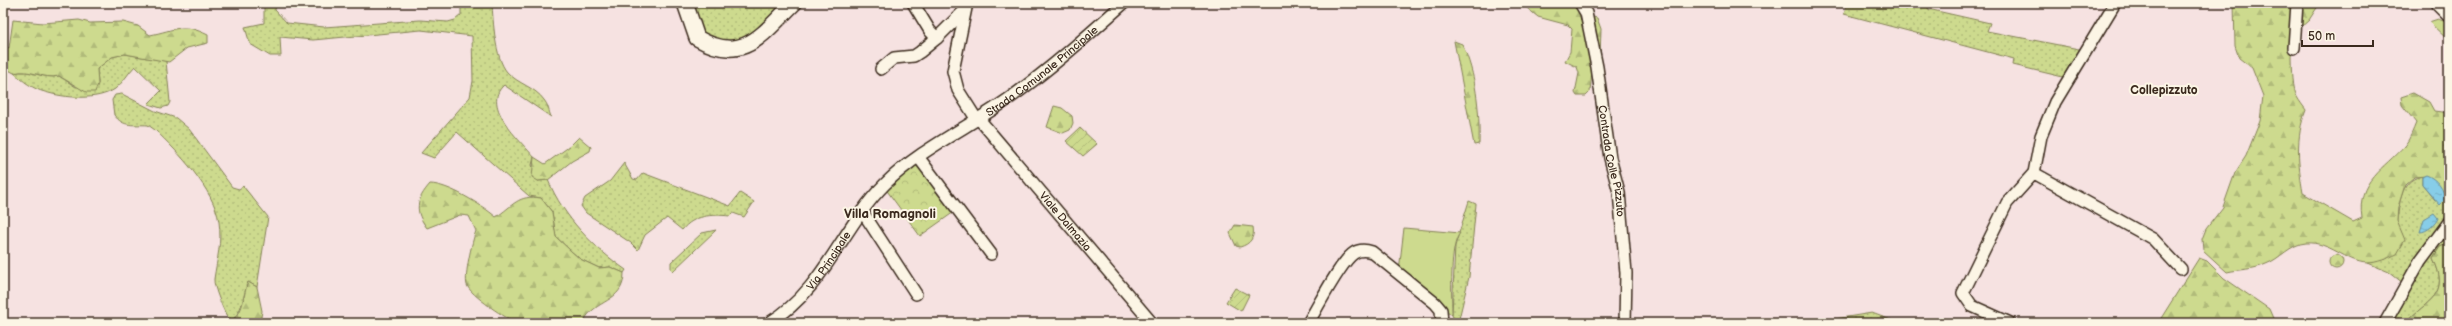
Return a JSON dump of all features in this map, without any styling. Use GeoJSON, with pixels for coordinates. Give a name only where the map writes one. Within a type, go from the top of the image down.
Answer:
{"type":"FeatureCollection","features":[{"type":"Feature","properties":{"kind":"street"},"geometry":{"type":"LineString","coordinates":[[685,3],[697,38],[712,47],[725,49],[751,44],[794,3]]}},
{"type":"Feature","properties":{"kind":"street"},"geometry":{"type":"LineString","coordinates":[[913,3],[930,31],[937,38]]}},
{"type":"Feature","properties":{"kind":"street","name":"Strada Comunale Principale"},"geometry":{"type":"LineString","coordinates":[[978,120],[1008,99],[1056,61],[1124,3]]}},
{"type":"Feature","properties":{"kind":"street","name":"Contrada Colle Pizzuto"},"geometry":{"type":"LineString","coordinates":[[1580,3],[1586,13],[1610,158],[1619,192],[1626,273],[1625,323]]}},
{"type":"Feature","properties":{"kind":"street"},"geometry":{"type":"LineString","coordinates":[[2010,323],[1972,306],[1963,293],[2007,203],[2034,173],[2041,136],[2055,102],[2115,3]]}},
{"type":"Feature","properties":{"kind":"street"},"geometry":{"type":"LineString","coordinates":[[2294,48],[2297,3]]}},
{"type":"Feature","properties":{"kind":"street"},"geometry":{"type":"LineString","coordinates":[[2438,3],[2449,14]]}},
{"type":"Feature","properties":{"kind":"street"},"geometry":{"type":"LineString","coordinates":[[881,68],[894,58],[914,56],[920,52],[937,38],[966,6]]}},
{"type":"Feature","properties":{"kind":"street","name":"Viale Dalmazia"},"geometry":{"type":"LineString","coordinates":[[966,6],[953,71],[958,90],[978,120],[1152,323]]}},
{"type":"Feature","properties":{"kind":"street","name":"Via Principale"},"geometry":{"type":"LineString","coordinates":[[769,323],[803,297],[862,211],[885,184],[919,158],[978,120]]}},
{"type":"Feature","properties":{"kind":"street"},"geometry":{"type":"LineString","coordinates":[[919,158],[991,254]]}},
{"type":"Feature","properties":{"kind":"street"},"geometry":{"type":"LineString","coordinates":[[2034,173],[2153,239],[2181,269]]}},
{"type":"Feature","properties":{"kind":"street"},"geometry":{"type":"LineString","coordinates":[[862,211],[916,294]]}},
{"type":"Feature","properties":{"kind":"street"},"geometry":{"type":"LineString","coordinates":[[2385,323],[2420,261],[2449,222]]}},
{"type":"Feature","properties":{"kind":"street"},"geometry":{"type":"LineString","coordinates":[[1308,323],[1345,261],[1355,252],[1363,250],[1372,252],[1435,303],[1441,310],[1442,323]]}},
{"type":"Feature","properties":{"kind":"green space"},"geometry":{"type":"Polygon","coordinates":[[[264,3],[276,3],[275,10],[287,23],[324,27],[420,20],[448,22],[455,20],[461,15],[461,3],[492,3],[495,39],[503,66],[511,76],[540,96],[545,102],[551,117],[504,85],[498,93],[497,103],[500,113],[512,133],[534,157],[532,165],[538,181],[548,180],[562,207],[571,219],[602,252],[626,270],[624,273],[610,267],[599,268],[580,259],[556,237],[552,212],[541,198],[529,196],[457,132],[434,158],[421,153],[470,97],[473,81],[472,36],[421,30],[313,40],[280,37],[281,56],[270,56],[250,44],[245,27],[264,23],[264,3]]]}},
{"type":"Feature","properties":{"kind":"green space"},"geometry":{"type":"Polygon","coordinates":[[[688,3],[783,3],[744,43],[737,45],[702,36],[688,3]]]}},
{"type":"Feature","properties":{"kind":"green space"},"geometry":{"type":"Polygon","coordinates":[[[1521,3],[1579,3],[1589,16],[1597,18],[1601,29],[1600,55],[1592,71],[1590,92],[1586,96],[1577,96],[1575,93],[1579,73],[1577,67],[1565,61],[1570,52],[1572,29],[1568,25],[1538,17],[1521,3]]]}},
{"type":"Feature","properties":{"kind":"green space"},"geometry":{"type":"Polygon","coordinates":[[[1847,3],[1929,3],[1928,9],[1990,23],[1987,31],[2084,50],[2067,78],[2013,65],[2014,59],[1844,14],[1847,3]]]}},
{"type":"Feature","properties":{"kind":"green space"},"geometry":{"type":"Polygon","coordinates":[[[2234,3],[2293,3],[2293,79],[2297,97],[2306,110],[2300,131],[2298,151],[2303,193],[2353,222],[2362,218],[2361,205],[2363,194],[2367,185],[2405,145],[2416,123],[2402,105],[2401,97],[2413,93],[2429,102],[2434,111],[2449,113],[2449,127],[2445,131],[2447,142],[2449,143],[2449,198],[2426,176],[2414,177],[2405,185],[2398,207],[2397,221],[2405,240],[2397,254],[2386,259],[2367,263],[2359,262],[2322,245],[2306,243],[2295,246],[2271,262],[2261,266],[2227,272],[2203,250],[2202,239],[2206,229],[2223,207],[2235,173],[2246,156],[2260,121],[2263,96],[2252,68],[2239,58],[2235,46],[2234,3]]]}},
{"type":"Feature","properties":{"kind":"green space"},"geometry":{"type":"Polygon","coordinates":[[[2300,3],[2320,3],[2309,20],[2299,29],[2300,3]]]}},
{"type":"Feature","properties":{"kind":"green space"},"geometry":{"type":"Polygon","coordinates":[[[2438,19],[2449,23],[2449,41],[2429,22],[2438,19]]]}},
{"type":"Feature","properties":{"kind":"green space"},"geometry":{"type":"Polygon","coordinates":[[[13,20],[43,23],[79,20],[90,23],[123,22],[138,26],[150,35],[173,29],[185,28],[199,31],[208,35],[208,43],[187,48],[169,62],[125,54],[112,57],[97,69],[98,84],[95,92],[86,92],[59,76],[47,77],[26,72],[14,73],[3,67],[3,45],[9,48],[13,20]]]}},
{"type":"Feature","properties":{"kind":"green space"},"geometry":{"type":"Polygon","coordinates":[[[1454,41],[1462,44],[1471,67],[1478,106],[1479,144],[1474,145],[1454,41]]]}},
{"type":"Feature","properties":{"kind":"green space"},"geometry":{"type":"Polygon","coordinates":[[[125,54],[166,61],[170,102],[168,106],[161,108],[148,104],[161,91],[135,66],[121,84],[115,89],[108,93],[90,97],[62,96],[41,91],[28,84],[14,73],[26,72],[47,77],[59,76],[76,87],[98,84],[97,69],[112,57],[125,54]]]}},
{"type":"Feature","properties":{"kind":"green space"},"geometry":{"type":"Polygon","coordinates":[[[122,94],[155,111],[176,118],[189,129],[232,187],[239,189],[243,186],[268,217],[257,287],[248,282],[238,313],[230,322],[225,313],[214,283],[220,244],[220,229],[216,209],[203,184],[194,172],[155,130],[148,125],[125,124],[114,115],[112,100],[115,95],[122,94]]]}},
{"type":"Feature","properties":{"kind":"green space"},"geometry":{"type":"Polygon","coordinates":[[[1054,106],[1062,108],[1072,116],[1073,123],[1070,130],[1063,133],[1047,127],[1054,106]]]}},
{"type":"Feature","properties":{"kind":"green space"},"geometry":{"type":"Polygon","coordinates":[[[1080,128],[1097,144],[1083,156],[1066,141],[1080,128]]]}},
{"type":"Feature","properties":{"kind":"green space"},"geometry":{"type":"Polygon","coordinates":[[[579,137],[591,147],[590,151],[572,161],[548,180],[538,181],[532,177],[534,157],[545,164],[570,146],[579,137]]]}},
{"type":"Feature","properties":{"kind":"green space"},"geometry":{"type":"Polygon","coordinates":[[[624,163],[633,179],[637,180],[643,173],[730,206],[740,193],[754,202],[744,217],[733,213],[730,216],[716,215],[697,218],[682,230],[667,218],[645,235],[638,250],[631,243],[586,213],[581,206],[585,198],[610,181],[624,163]]]}},
{"type":"Feature","properties":{"kind":"green space"},"geometry":{"type":"Polygon","coordinates":[[[919,164],[954,212],[920,236],[885,188],[919,164]]]}},
{"type":"Feature","properties":{"kind":"green space"},"geometry":{"type":"Polygon","coordinates":[[[2424,176],[2422,177],[2422,184],[2435,200],[2445,196],[2441,188],[2449,198],[2449,216],[2403,283],[2389,272],[2368,263],[2385,259],[2395,230],[2399,205],[2403,192],[2410,181],[2424,176]]]}},
{"type":"Feature","properties":{"kind":"green space"},"geometry":{"type":"Polygon","coordinates":[[[430,184],[446,187],[455,191],[474,201],[496,217],[521,199],[533,197],[541,198],[552,212],[556,237],[580,259],[599,268],[610,267],[624,273],[623,283],[614,296],[594,309],[583,323],[524,324],[513,321],[490,307],[469,289],[467,285],[467,267],[476,231],[469,216],[460,215],[427,228],[423,222],[418,206],[419,200],[430,184]]]}},
{"type":"Feature","properties":{"kind":"green space"},"geometry":{"type":"Polygon","coordinates":[[[1469,201],[1476,204],[1469,277],[1458,323],[1456,323],[1452,315],[1455,246],[1469,201]]]}},
{"type":"Feature","properties":{"kind":"green space"},"geometry":{"type":"Polygon","coordinates":[[[1235,225],[1253,227],[1251,240],[1247,244],[1240,247],[1236,246],[1230,233],[1235,225]]]}},
{"type":"Feature","properties":{"kind":"green space"},"geometry":{"type":"Polygon","coordinates":[[[2449,225],[2449,243],[2440,247],[2433,258],[2438,271],[2439,281],[2438,289],[2434,296],[2405,323],[2386,323],[2449,225]]]}},
{"type":"Feature","properties":{"kind":"green space"},"geometry":{"type":"Polygon","coordinates":[[[1404,228],[1460,233],[1456,240],[1454,249],[1452,315],[1399,271],[1404,228]]]}},
{"type":"Feature","properties":{"kind":"green space"},"geometry":{"type":"Polygon","coordinates":[[[716,230],[673,271],[671,269],[671,262],[702,233],[716,230]]]}},
{"type":"Feature","properties":{"kind":"green space"},"geometry":{"type":"Polygon","coordinates":[[[2449,243],[2449,323],[2405,323],[2429,302],[2438,289],[2438,271],[2433,258],[2440,247],[2449,243]]]}},
{"type":"Feature","properties":{"kind":"green space"},"geometry":{"type":"Polygon","coordinates":[[[2333,255],[2339,255],[2343,259],[2343,265],[2339,269],[2333,269],[2329,265],[2329,259],[2333,255]]]}},
{"type":"Feature","properties":{"kind":"green space"},"geometry":{"type":"Polygon","coordinates":[[[2199,258],[2207,261],[2224,278],[2269,309],[2275,323],[2158,323],[2199,258]]]}},
{"type":"Feature","properties":{"kind":"green space"},"geometry":{"type":"Polygon","coordinates":[[[248,282],[257,287],[262,311],[260,323],[225,323],[236,317],[239,312],[248,282]]]}},
{"type":"Feature","properties":{"kind":"green space"},"geometry":{"type":"Polygon","coordinates":[[[1235,288],[1249,295],[1241,311],[1226,302],[1235,288]]]}},
{"type":"Feature","properties":{"kind":"green space"},"geometry":{"type":"Polygon","coordinates":[[[1872,313],[1899,323],[1821,323],[1822,321],[1872,313]]]}},
{"type":"Feature","properties":{"kind":"water"},"geometry":{"type":"Polygon","coordinates":[[[2426,175],[2433,179],[2442,188],[2445,200],[2440,205],[2422,184],[2422,177],[2426,175]]]}},
{"type":"Feature","properties":{"kind":"water"},"geometry":{"type":"Polygon","coordinates":[[[2434,213],[2438,218],[2435,223],[2423,232],[2420,232],[2424,219],[2434,213]]]}},
{"type":"Feature","properties":{"kind":"district","name":"Collepizzuto"},"geometry":{"type":"Point","coordinates":[2164,90]}},
{"type":"Feature","properties":{"kind":"district","name":"Villa Romagnoli"},"geometry":{"type":"Point","coordinates":[890,214]}}]}
